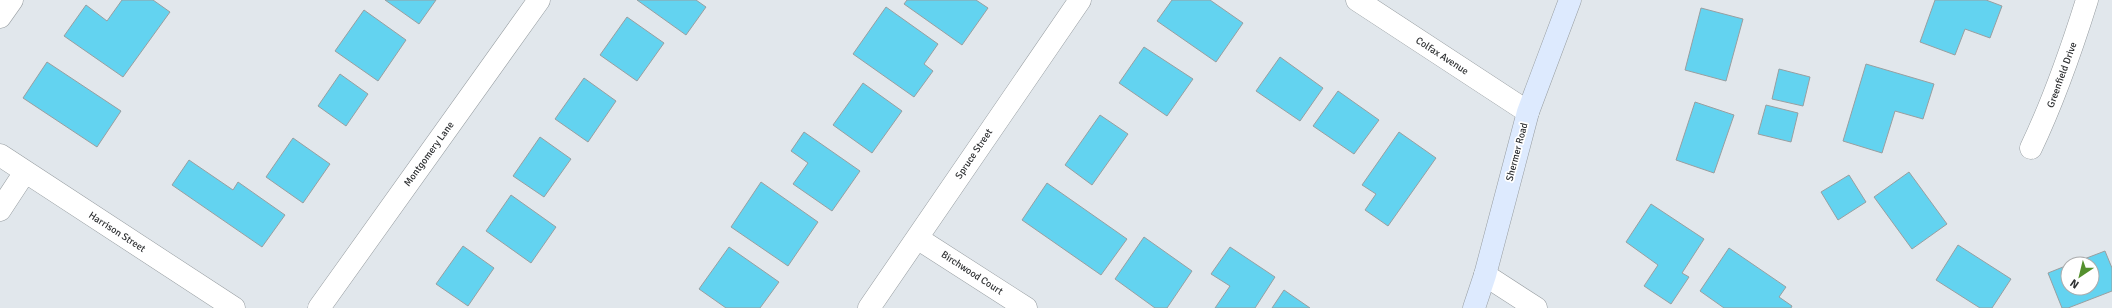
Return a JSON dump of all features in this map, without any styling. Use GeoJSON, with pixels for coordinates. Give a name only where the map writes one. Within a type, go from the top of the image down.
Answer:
{"type":"FeatureCollection","features":[{"type":"Feature","properties":{"kind":"main road","name":"Shermer Road"},"geometry":{"type":"LineString","coordinates":[[1474,308],[1486,275],[1528,112],[1570,0]]}},
{"type":"Feature","properties":{"kind":"street"},"geometry":{"type":"LineString","coordinates":[[0,17],[12,0]]}},
{"type":"Feature","properties":{"kind":"street","name":"Montgomery Lane"},"geometry":{"type":"LineString","coordinates":[[319,308],[539,0]]}},
{"type":"Feature","properties":{"kind":"street","name":"Spruce Street"},"geometry":{"type":"LineString","coordinates":[[869,308],[1080,0]]}},
{"type":"Feature","properties":{"kind":"street","name":"Colfax Avenue"},"geometry":{"type":"LineString","coordinates":[[1357,0],[1528,112]]}},
{"type":"Feature","properties":{"kind":"street","name":"Greenfield Drive"},"geometry":{"type":"LineString","coordinates":[[2031,148],[2049,110],[2065,70],[2087,0]]}},
{"type":"Feature","properties":{"kind":"street","name":"Harrison Street"},"geometry":{"type":"LineString","coordinates":[[0,156],[234,308]]}},
{"type":"Feature","properties":{"kind":"street"},"geometry":{"type":"LineString","coordinates":[[0,210],[25,172]]}},
{"type":"Feature","properties":{"kind":"street","name":"Birchwood Court"},"geometry":{"type":"LineString","coordinates":[[917,238],[1026,308]]}},
{"type":"Feature","properties":{"kind":"street"},"geometry":{"type":"LineString","coordinates":[[1486,275],[1536,308]]}},
{"type":"Feature","properties":{"kind":"building"},"geometry":{"type":"Polygon","coordinates":[[[122,0],[153,0],[170,12],[123,77],[64,36],[86,5],[107,21],[122,0]]]}},
{"type":"Feature","properties":{"kind":"building"},"geometry":{"type":"Polygon","coordinates":[[[385,0],[436,0],[419,24],[385,0]]]}},
{"type":"Feature","properties":{"kind":"building"},"geometry":{"type":"Polygon","coordinates":[[[637,0],[696,0],[706,7],[686,35],[637,0]]]}},
{"type":"Feature","properties":{"kind":"building"},"geometry":{"type":"Polygon","coordinates":[[[907,0],[976,0],[988,8],[962,45],[904,4],[907,0]]]}},
{"type":"Feature","properties":{"kind":"building"},"geometry":{"type":"Polygon","coordinates":[[[1172,0],[1210,0],[1243,23],[1216,62],[1157,21],[1172,0]]]}},
{"type":"Feature","properties":{"kind":"building"},"geometry":{"type":"Polygon","coordinates":[[[1935,0],[1986,0],[2002,6],[1990,38],[1965,29],[1955,55],[1920,42],[1935,0]]]}},
{"type":"Feature","properties":{"kind":"building"},"geometry":{"type":"Polygon","coordinates":[[[886,7],[938,44],[924,64],[933,71],[914,97],[853,54],[886,7]]]}},
{"type":"Feature","properties":{"kind":"building"},"geometry":{"type":"Polygon","coordinates":[[[1701,8],[1743,19],[1726,81],[1685,70],[1701,8]]]}},
{"type":"Feature","properties":{"kind":"building"},"geometry":{"type":"Polygon","coordinates":[[[364,10],[406,40],[378,81],[335,51],[364,10]]]}},
{"type":"Feature","properties":{"kind":"building"},"geometry":{"type":"Polygon","coordinates":[[[627,17],[664,43],[637,81],[600,55],[627,17]]]}},
{"type":"Feature","properties":{"kind":"building"},"geometry":{"type":"Polygon","coordinates":[[[1144,47],[1193,79],[1167,116],[1119,83],[1144,47]]]}},
{"type":"Feature","properties":{"kind":"building"},"geometry":{"type":"Polygon","coordinates":[[[1280,57],[1323,88],[1300,121],[1256,91],[1280,57]]]}},
{"type":"Feature","properties":{"kind":"building"},"geometry":{"type":"Polygon","coordinates":[[[47,62],[121,111],[97,147],[23,98],[47,62]]]}},
{"type":"Feature","properties":{"kind":"building"},"geometry":{"type":"Polygon","coordinates":[[[1866,64],[1934,84],[1923,119],[1895,111],[1882,153],[1843,141],[1866,64]]]}},
{"type":"Feature","properties":{"kind":"building"},"geometry":{"type":"Polygon","coordinates":[[[1779,69],[1810,77],[1803,106],[1772,99],[1779,69]]]}},
{"type":"Feature","properties":{"kind":"building"},"geometry":{"type":"Polygon","coordinates":[[[340,74],[368,94],[346,126],[318,106],[340,74]]]}},
{"type":"Feature","properties":{"kind":"building"},"geometry":{"type":"Polygon","coordinates":[[[584,78],[616,101],[588,142],[555,119],[584,78]]]}},
{"type":"Feature","properties":{"kind":"building"},"geometry":{"type":"Polygon","coordinates":[[[863,83],[902,111],[872,153],[833,125],[863,83]]]}},
{"type":"Feature","properties":{"kind":"building"},"geometry":{"type":"Polygon","coordinates":[[[1338,91],[1379,120],[1354,154],[1313,126],[1338,91]]]}},
{"type":"Feature","properties":{"kind":"building"},"geometry":{"type":"Polygon","coordinates":[[[1695,102],[1734,115],[1714,173],[1676,160],[1695,102]]]}},
{"type":"Feature","properties":{"kind":"building"},"geometry":{"type":"Polygon","coordinates":[[[1766,105],[1798,113],[1791,142],[1758,134],[1766,105]]]}},
{"type":"Feature","properties":{"kind":"building"},"geometry":{"type":"Polygon","coordinates":[[[1100,115],[1128,134],[1092,185],[1065,165],[1100,115]]]}},
{"type":"Feature","properties":{"kind":"building"},"geometry":{"type":"Polygon","coordinates":[[[804,132],[860,171],[832,211],[793,184],[808,163],[791,151],[804,132]]]}},
{"type":"Feature","properties":{"kind":"building"},"geometry":{"type":"Polygon","coordinates":[[[1399,132],[1436,158],[1388,226],[1365,210],[1376,194],[1362,185],[1399,132]]]}},
{"type":"Feature","properties":{"kind":"building"},"geometry":{"type":"Polygon","coordinates":[[[540,137],[571,159],[544,197],[513,176],[540,137]]]}},
{"type":"Feature","properties":{"kind":"building"},"geometry":{"type":"Polygon","coordinates":[[[293,138],[330,164],[303,203],[266,177],[293,138]]]}},
{"type":"Feature","properties":{"kind":"building"},"geometry":{"type":"Polygon","coordinates":[[[189,160],[233,190],[238,182],[285,215],[262,247],[172,185],[189,160]]]}},
{"type":"Feature","properties":{"kind":"building"},"geometry":{"type":"Polygon","coordinates":[[[1909,172],[1947,224],[1912,249],[1874,197],[1909,172]]]}},
{"type":"Feature","properties":{"kind":"building"},"geometry":{"type":"Polygon","coordinates":[[[1849,175],[1866,202],[1838,220],[1821,192],[1849,175]]]}},
{"type":"Feature","properties":{"kind":"building"},"geometry":{"type":"Polygon","coordinates":[[[761,182],[818,222],[788,266],[731,227],[761,182]]]}},
{"type":"Feature","properties":{"kind":"building"},"geometry":{"type":"Polygon","coordinates":[[[1047,183],[1127,239],[1101,275],[1022,220],[1047,183]]]}},
{"type":"Feature","properties":{"kind":"building"},"geometry":{"type":"Polygon","coordinates":[[[511,195],[556,227],[531,263],[486,231],[511,195]]]}},
{"type":"Feature","properties":{"kind":"building"},"geometry":{"type":"Polygon","coordinates":[[[1651,204],[1704,239],[1682,273],[1689,277],[1671,304],[1644,286],[1658,265],[1626,242],[1651,204]]]}},
{"type":"Feature","properties":{"kind":"building"},"geometry":{"type":"Polygon","coordinates":[[[1144,237],[1192,271],[1167,308],[1155,308],[1115,279],[1144,237]]]}},
{"type":"Feature","properties":{"kind":"building"},"geometry":{"type":"Polygon","coordinates":[[[1958,245],[2011,279],[1992,308],[1980,308],[1936,280],[1958,245]]]}},
{"type":"Feature","properties":{"kind":"building"},"geometry":{"type":"Polygon","coordinates":[[[463,246],[494,268],[468,306],[436,284],[463,246]]]}},
{"type":"Feature","properties":{"kind":"building"},"geometry":{"type":"Polygon","coordinates":[[[729,247],[779,282],[760,308],[726,308],[699,289],[729,247]]]}},
{"type":"Feature","properties":{"kind":"building"},"geometry":{"type":"Polygon","coordinates":[[[1230,247],[1275,277],[1255,308],[1215,308],[1230,286],[1211,274],[1230,247]]]}},
{"type":"Feature","properties":{"kind":"building"},"geometry":{"type":"Polygon","coordinates":[[[1729,248],[1786,287],[1779,297],[1792,306],[1791,308],[1724,308],[1700,291],[1729,248]]]}},
{"type":"Feature","properties":{"kind":"building"},"geometry":{"type":"Polygon","coordinates":[[[2105,251],[2112,268],[2112,291],[2100,296],[2100,256],[2092,256],[2105,251]]]}},
{"type":"Feature","properties":{"kind":"building"},"geometry":{"type":"Polygon","coordinates":[[[2060,268],[2060,296],[2099,296],[2068,308],[2062,308],[2048,273],[2060,268]]]}},
{"type":"Feature","properties":{"kind":"building"},"geometry":{"type":"Polygon","coordinates":[[[1284,290],[1310,308],[1272,308],[1284,290]]]}}]}
